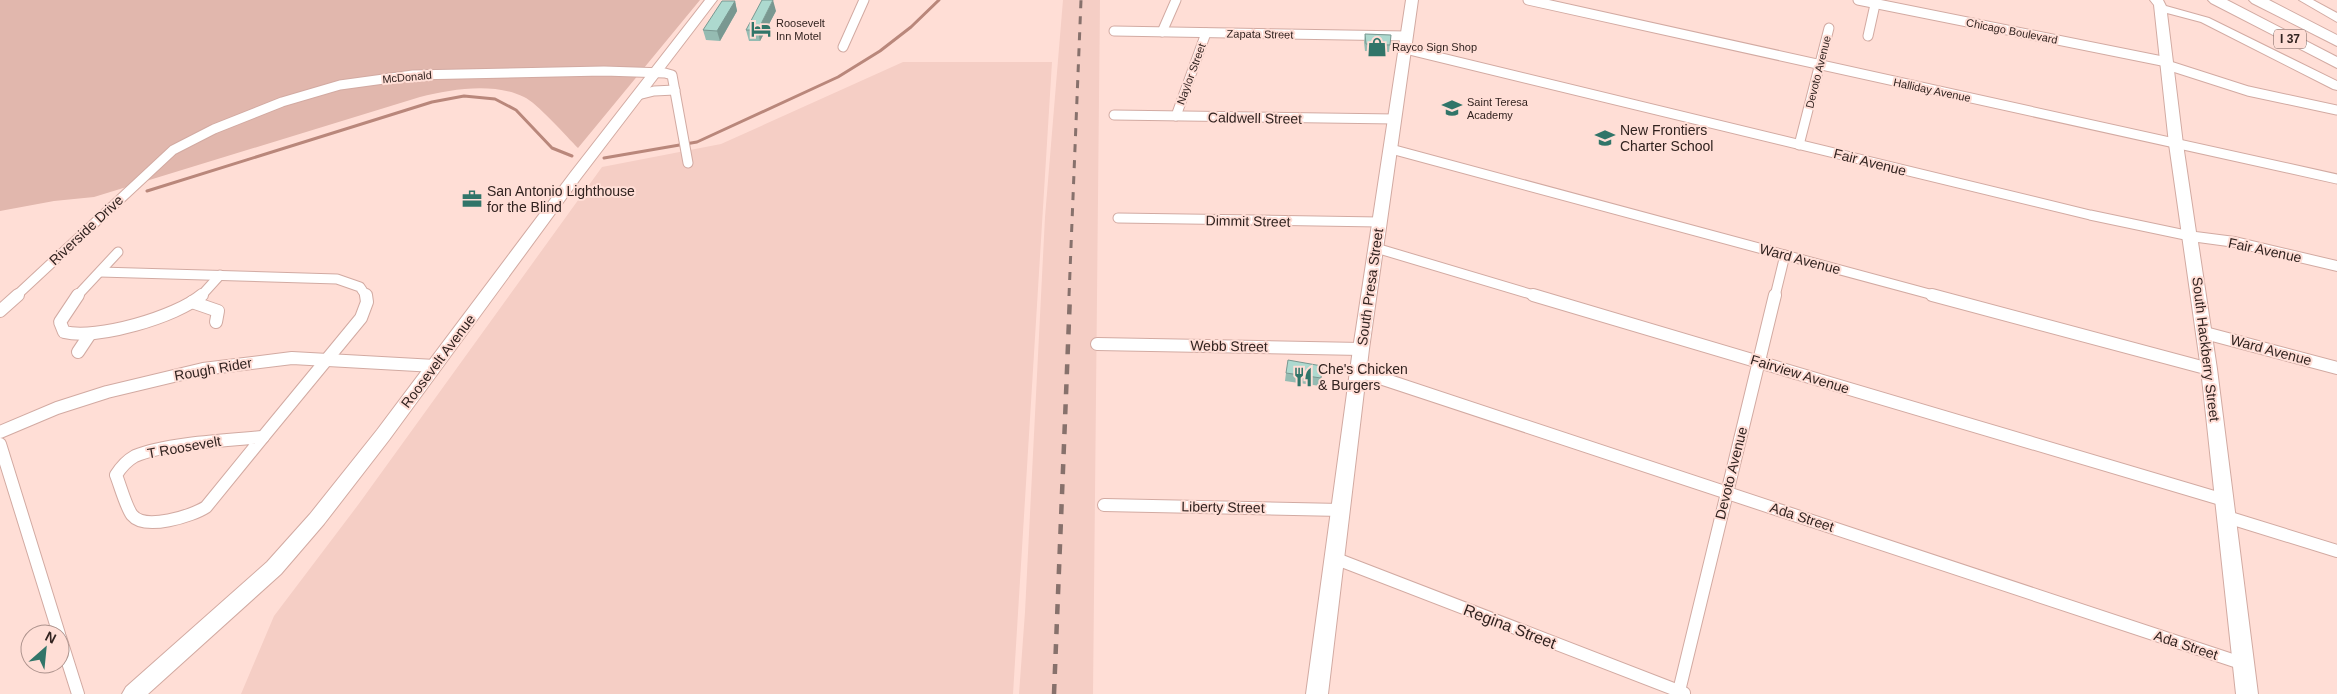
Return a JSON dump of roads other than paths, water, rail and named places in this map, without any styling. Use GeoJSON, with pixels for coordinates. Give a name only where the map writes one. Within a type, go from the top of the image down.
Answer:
{"type":"FeatureCollection","features":[{"type":"Feature","properties":{"kind":"highway","name":"I 37"},"geometry":{"type":"LineString","coordinates":[[2216,0],[2337,63]]}},
{"type":"Feature","properties":{"kind":"highway","name":"I 37"},"geometry":{"type":"LineString","coordinates":[[2258,0],[2337,41]]}},
{"type":"Feature","properties":{"kind":"highway"},"geometry":{"type":"LineString","coordinates":[[2258,0],[2337,37]]}},
{"type":"Feature","properties":{"kind":"highway"},"geometry":{"type":"LineString","coordinates":[[2243,14],[2337,71]]}},
{"type":"Feature","properties":{"kind":"main road","name":"Roosevelt Avenue"},"geometry":{"type":"LineString","coordinates":[[133,694],[274,568],[317,519],[435,366],[710,0]]}},
{"type":"Feature","properties":{"kind":"main road","name":"South Presa Street"},"geometry":{"type":"LineString","coordinates":[[1317,694],[1379,222],[1412,0]]}},
{"type":"Feature","properties":{"kind":"main road"},"geometry":{"type":"LineString","coordinates":[[2305,0],[2337,18]]}},
{"type":"Feature","properties":{"kind":"main road"},"geometry":{"type":"LineString","coordinates":[[2160,3],[2205,20],[2337,86]]}},
{"type":"Feature","properties":{"kind":"main road","name":"South Hackberry Street"},"geometry":{"type":"LineString","coordinates":[[2160,3],[2176,144],[2209,369],[2247,694]]}},
{"type":"Feature","properties":{"kind":"main road","name":"Fair Avenue"},"geometry":{"type":"LineString","coordinates":[[2190,236],[2250,246],[2337,266]]}},
{"type":"Feature","properties":{"kind":"street"},"geometry":{"type":"LineString","coordinates":[[843,47],[864,0]]}},
{"type":"Feature","properties":{"kind":"street"},"geometry":{"type":"LineString","coordinates":[[1162,32],[1176,0]]}},
{"type":"Feature","properties":{"kind":"street","name":"Halliday Avenue"},"geometry":{"type":"LineString","coordinates":[[1528,0],[2337,179]]}},
{"type":"Feature","properties":{"kind":"street","name":"Chicago Boulevard"},"geometry":{"type":"LineString","coordinates":[[1858,0],[1876,2],[2167,64],[2248,91],[2337,110]]}},
{"type":"Feature","properties":{"kind":"street"},"geometry":{"type":"LineString","coordinates":[[1868,36],[1876,2]]}},
{"type":"Feature","properties":{"kind":"street","name":"Devoto Avenue"},"geometry":{"type":"LineString","coordinates":[[1799,144],[1829,28]]}},
{"type":"Feature","properties":{"kind":"street","name":"Zapata Street"},"geometry":{"type":"LineString","coordinates":[[1114,32],[1206,33],[1405,42]]}},
{"type":"Feature","properties":{"kind":"street","name":"Naylor Street"},"geometry":{"type":"LineString","coordinates":[[1176,116],[1206,33]]}},
{"type":"Feature","properties":{"kind":"street","name":"Fair Avenue"},"geometry":{"type":"LineString","coordinates":[[1405,42],[1799,144],[2090,215],[2190,236]]}},
{"type":"Feature","properties":{"kind":"street"},"geometry":{"type":"LineString","coordinates":[[655,72],[672,75],[687,158]]}},
{"type":"Feature","properties":{"kind":"street","name":"McDonald"},"geometry":{"type":"LineString","coordinates":[[173,150],[214,129],[264,108],[340,85],[413,74],[655,72]]}},
{"type":"Feature","properties":{"kind":"street"},"geometry":{"type":"LineString","coordinates":[[638,95],[654,91],[675,90]]}},
{"type":"Feature","properties":{"kind":"street","name":"Caldwell Street"},"geometry":{"type":"LineString","coordinates":[[1114,115],[1395,119]]}},
{"type":"Feature","properties":{"kind":"street","name":"Ward Avenue"},"geometry":{"type":"LineString","coordinates":[[1391,149],[2209,369]]}},
{"type":"Feature","properties":{"kind":"street","name":"Riverside Drive"},"geometry":{"type":"LineString","coordinates":[[0,311],[173,150]]}},
{"type":"Feature","properties":{"kind":"street","name":"Dimmit Street"},"geometry":{"type":"LineString","coordinates":[[1118,218],[1379,222]]}},
{"type":"Feature","properties":{"kind":"street","name":"Fairview Avenue"},"geometry":{"type":"LineString","coordinates":[[1376,248],[2224,500]]}},
{"type":"Feature","properties":{"kind":"street"},"geometry":{"type":"LineString","coordinates":[[118,252],[69,306],[60,321],[60,327],[66,333],[90,334],[147,321],[192,302],[207,291],[220,275]]}},
{"type":"Feature","properties":{"kind":"street","name":"Devoto Avenue"},"geometry":{"type":"LineString","coordinates":[[1683,693],[1726,492],[1785,255]]}},
{"type":"Feature","properties":{"kind":"street","name":"T Roosevelt"},"geometry":{"type":"LineString","coordinates":[[100,272],[337,279],[358,285],[365,291],[368,298],[367,308],[327,360],[264,437],[206,507],[198,513],[163,522],[139,520],[132,515],[116,475],[118,469],[129,458],[168,448],[223,440],[264,437]]}},
{"type":"Feature","properties":{"kind":"street"},"geometry":{"type":"LineString","coordinates":[[192,302],[218,311],[216,322]]}},
{"type":"Feature","properties":{"kind":"street","name":"Ward Avenue"},"geometry":{"type":"LineString","coordinates":[[2204,333],[2337,368]]}},
{"type":"Feature","properties":{"kind":"street"},"geometry":{"type":"LineString","coordinates":[[78,352],[90,334]]}},
{"type":"Feature","properties":{"kind":"street","name":"Webb Street"},"geometry":{"type":"LineString","coordinates":[[1097,344],[1362,349]]}},
{"type":"Feature","properties":{"kind":"street","name":"Rough Rider"},"geometry":{"type":"LineString","coordinates":[[0,432],[57,408],[156,379],[249,362],[292,358],[435,366]]}},
{"type":"Feature","properties":{"kind":"street","name":"Ada Street"},"geometry":{"type":"LineString","coordinates":[[1359,371],[2244,664]]}},
{"type":"Feature","properties":{"kind":"street"},"geometry":{"type":"LineString","coordinates":[[0,444],[57,624]]}},
{"type":"Feature","properties":{"kind":"street","name":"Liberty Street"},"geometry":{"type":"LineString","coordinates":[[1104,505],[1341,510]]}},
{"type":"Feature","properties":{"kind":"street"},"geometry":{"type":"LineString","coordinates":[[2227,518],[2337,551]]}},
{"type":"Feature","properties":{"kind":"street","name":"Regina Street"},"geometry":{"type":"LineString","coordinates":[[1334,558],[1683,693]]}},
{"type":"Feature","properties":{"kind":"street"},"geometry":{"type":"LineString","coordinates":[[70,668],[78,694]]}},
{"type":"Feature","properties":{"kind":"waterway"},"geometry":{"type":"LineString","coordinates":[[604,158],[697,142],[838,77],[880,51],[911,27],[939,0]]}},
{"type":"Feature","properties":{"kind":"waterway"},"geometry":{"type":"LineString","coordinates":[[147,191],[432,102],[464,96],[495,99],[516,110],[552,148],[572,156]]}},
{"type":"Feature","properties":{"kind":"railway"},"geometry":{"type":"LineString","coordinates":[[1069,296],[1081,0]]}},
{"type":"Feature","properties":{"kind":"railway"},"geometry":{"type":"LineString","coordinates":[[1054,694],[1070,295]]}},
{"type":"Feature","properties":{"kind":"place","name":"Roosevelt Inn Motel"},"geometry":{"type":"Point","coordinates":[761,29]}},
{"type":"Feature","properties":{"kind":"place","name":"Rayco Sign Shop"},"geometry":{"type":"Point","coordinates":[1377,47]}},
{"type":"Feature","properties":{"kind":"place","name":"Saint Teresa Academy"},"geometry":{"type":"Point","coordinates":[1452,108]}},
{"type":"Feature","properties":{"kind":"place","name":"New Frontiers Charter School"},"geometry":{"type":"Point","coordinates":[1605,138]}},
{"type":"Feature","properties":{"kind":"place","name":"San Antonio Lighthouse for the Blind"},"geometry":{"type":"Point","coordinates":[472,199]}},
{"type":"Feature","properties":{"kind":"place","name":"Che's Chicken & Burgers"},"geometry":{"type":"Point","coordinates":[1303,377]}}]}
